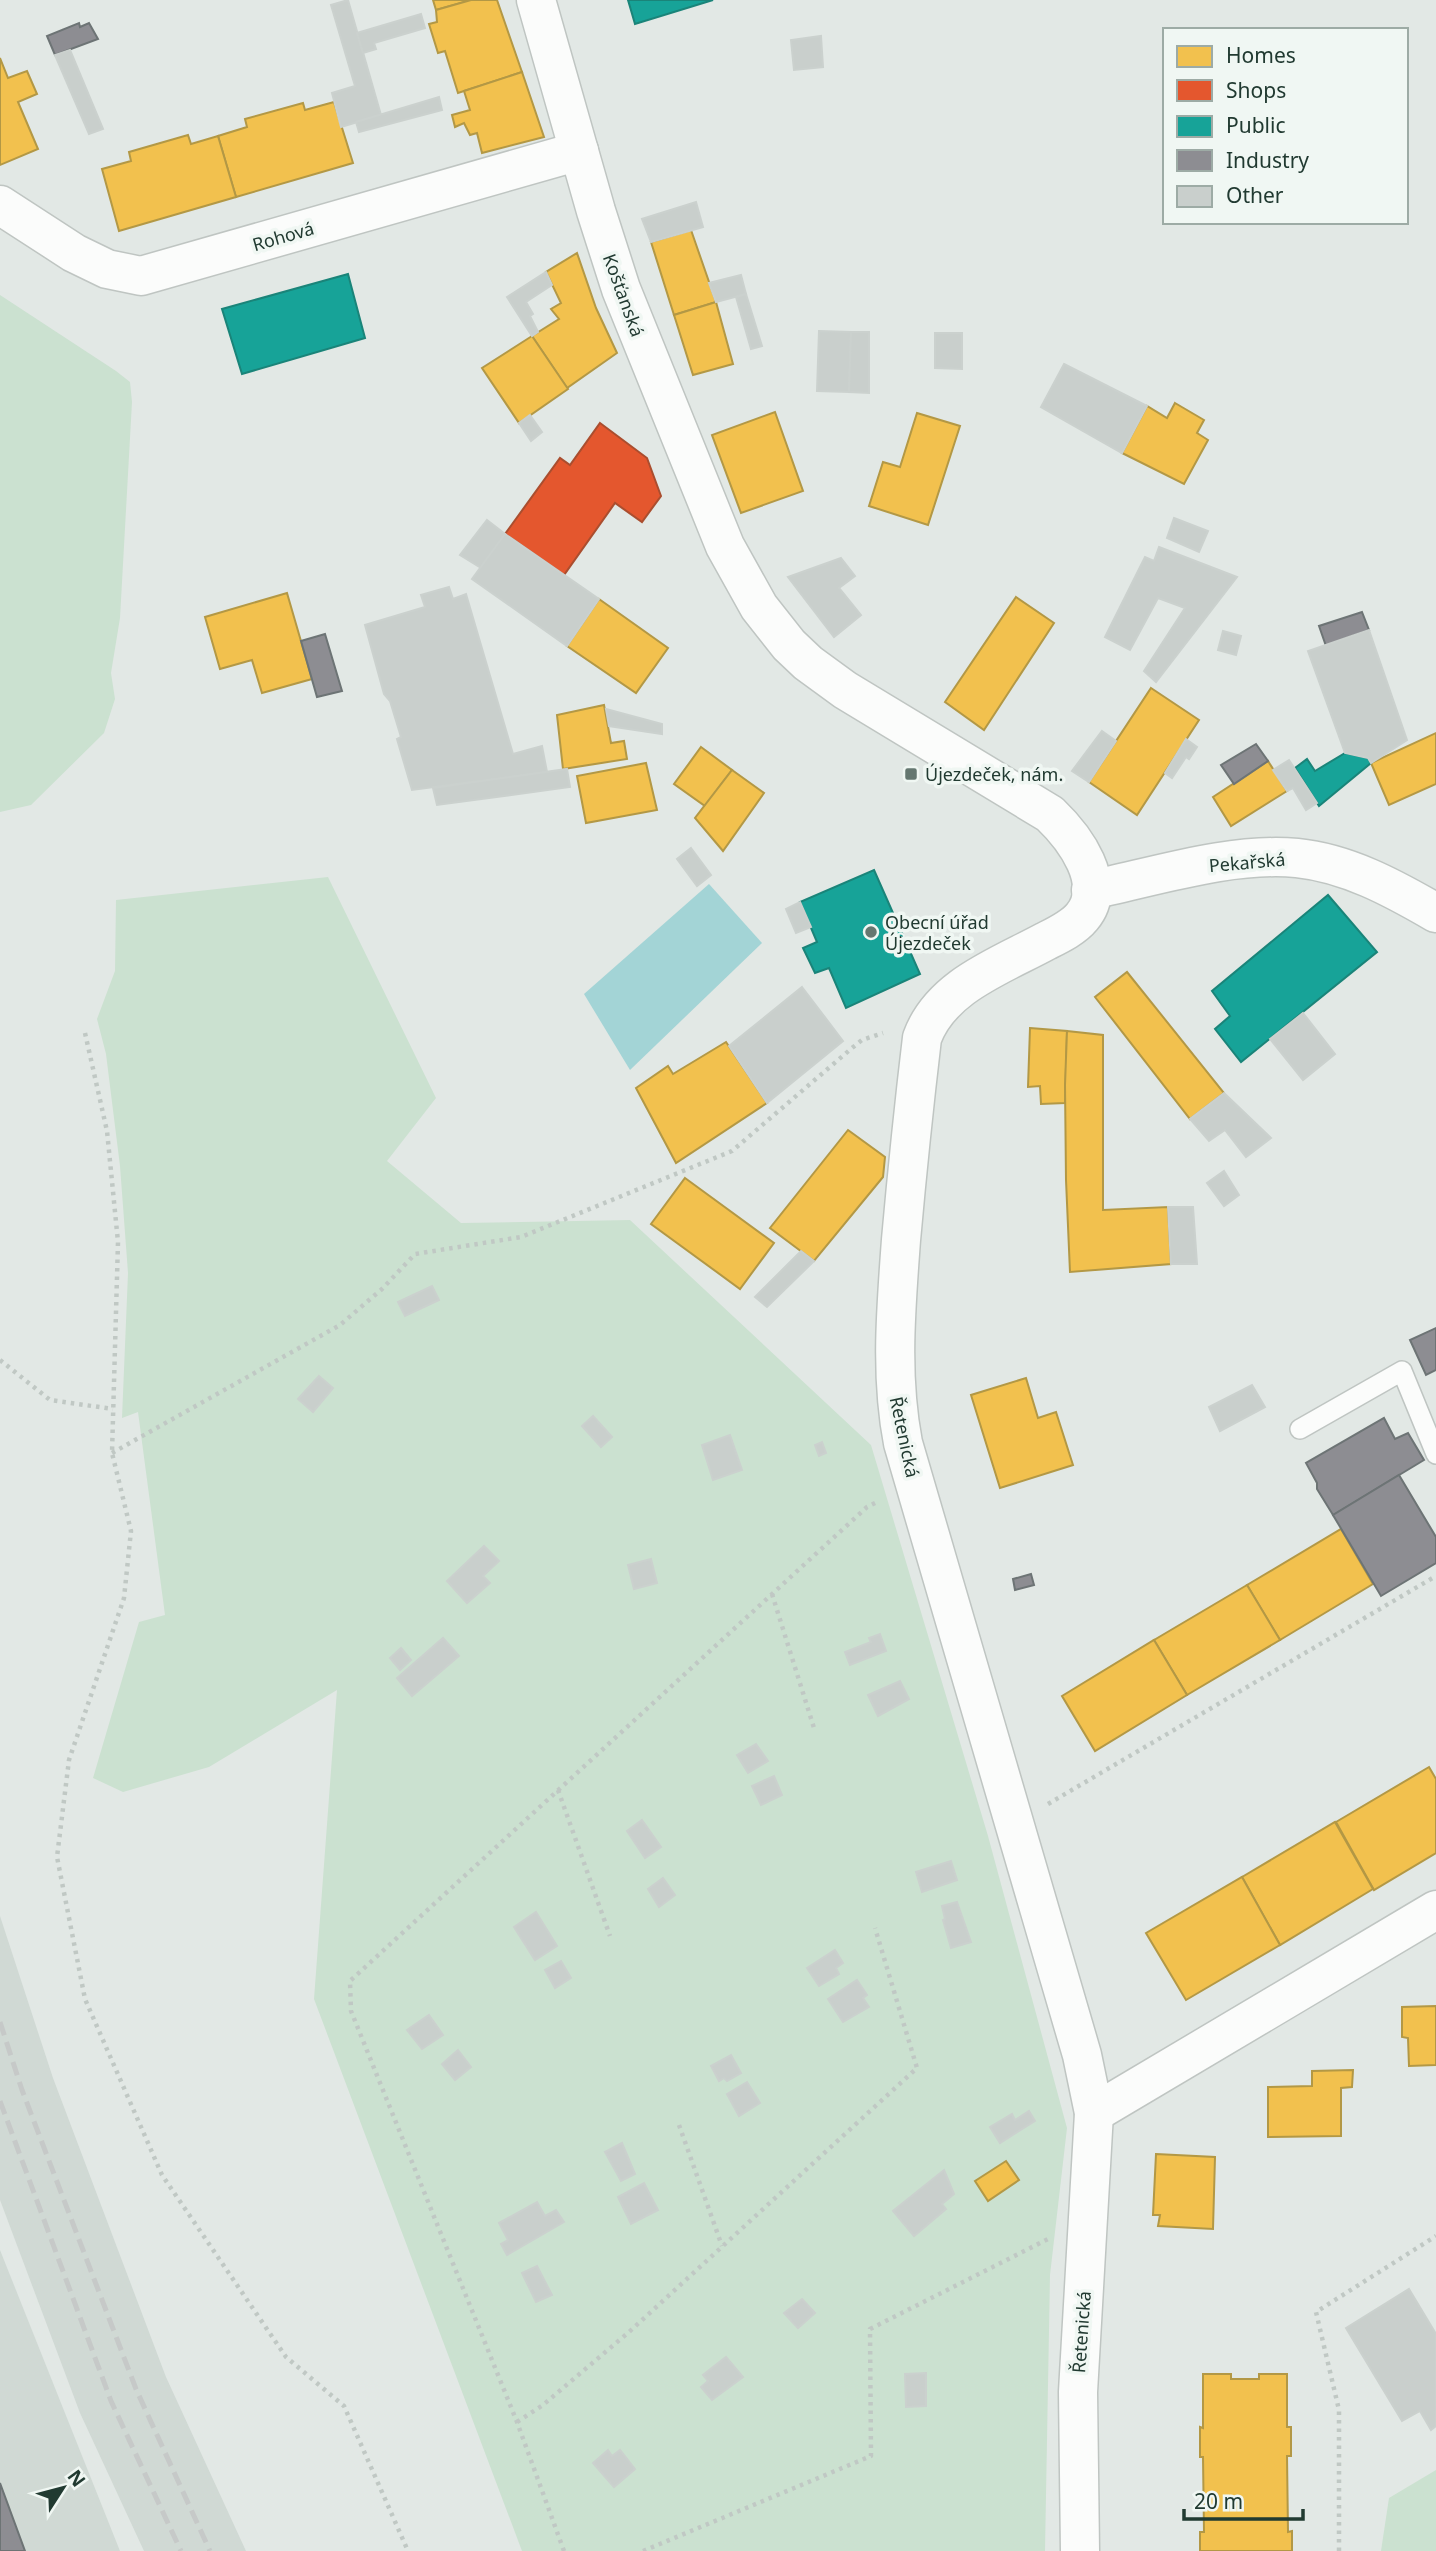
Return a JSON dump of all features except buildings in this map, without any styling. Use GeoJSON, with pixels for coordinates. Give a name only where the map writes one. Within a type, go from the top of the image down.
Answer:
{"type":"FeatureCollection","features":[{"type":"Feature","properties":{"kind":"street","name":"Košťanská"},"geometry":{"type":"LineString","coordinates":[[536,0],[608,251],[634,326],[725,546],[742,580],[775,629],[824,675],[1050,814],[1064,828],[1084,857],[1091,890]]}},
{"type":"Feature","properties":{"kind":"street","name":"Rohová"},"geometry":{"type":"LineString","coordinates":[[0,205],[74,253],[107,269],[141,276],[579,151]]}},
{"type":"Feature","properties":{"kind":"street","name":"Pekařská"},"geometry":{"type":"LineString","coordinates":[[1091,890],[1235,860],[1299,858],[1333,865],[1364,876],[1436,913]]}},
{"type":"Feature","properties":{"kind":"street"},"geometry":{"type":"LineString","coordinates":[[922,1038],[933,1014],[955,992],[1053,937],[1081,918],[1087,910],[1091,890]]}},
{"type":"Feature","properties":{"kind":"street","name":"Řetenická"},"geometry":{"type":"LineString","coordinates":[[922,1038],[908,1154],[894,1332],[897,1403],[903,1443],[1016,1823],[1082,2055],[1094,2113],[1077,2392],[1080,2551]]}},
{"type":"Feature","properties":{"kind":"street"},"geometry":{"type":"LineString","coordinates":[[1094,2113],[1436,1910]]}},
{"type":"Feature","properties":{"kind":"lane"},"geometry":{"type":"LineString","coordinates":[[1300,1429],[1402,1371],[1436,1454]]}},
{"type":"Feature","properties":{"kind":"path"},"geometry":{"type":"LineString","coordinates":[[85,1033],[107,1131],[118,1241],[112,1453],[131,1531],[124,1598],[69,1760],[57,1857],[85,1999],[162,2175],[286,2357],[344,2406],[408,2551]]}},
{"type":"Feature","properties":{"kind":"path"},"geometry":{"type":"LineString","coordinates":[[112,1453],[341,1325],[382,1289],[415,1254],[521,1237],[732,1151],[862,1040],[884,1033],[922,1038]]}},
{"type":"Feature","properties":{"kind":"path"},"geometry":{"type":"LineString","coordinates":[[0,1360],[50,1400],[113,1409]]}},
{"type":"Feature","properties":{"kind":"path"},"geometry":{"type":"LineString","coordinates":[[564,2551],[517,2422],[351,2011],[350,1981],[867,1507],[914,1482]]}},
{"type":"Feature","properties":{"kind":"path"},"geometry":{"type":"LineString","coordinates":[[1016,1823],[1436,1576]]}},
{"type":"Feature","properties":{"kind":"path"},"geometry":{"type":"LineString","coordinates":[[772,1594],[814,1728]]}},
{"type":"Feature","properties":{"kind":"path"},"geometry":{"type":"LineString","coordinates":[[558,1790],[610,1936]]}},
{"type":"Feature","properties":{"kind":"path"},"geometry":{"type":"LineString","coordinates":[[517,2422],[543,2405],[629,2332],[916,2068],[875,1928]]}},
{"type":"Feature","properties":{"kind":"path"},"geometry":{"type":"LineString","coordinates":[[679,2125],[722,2246]]}},
{"type":"Feature","properties":{"kind":"path"},"geometry":{"type":"LineString","coordinates":[[643,2551],[871,2456],[870,2329],[1089,2218]]}},
{"type":"Feature","properties":{"kind":"path"},"geometry":{"type":"LineString","coordinates":[[1339,2551],[1339,2410],[1316,2312],[1436,2236]]}},
{"type":"Feature","properties":{"kind":"shaded area"},"geometry":{"type":"Polygon","coordinates":[[[0,1916],[53,2078],[166,2377],[246,2551],[144,2551],[80,2413],[0,2200],[0,1916]]]}},
{"type":"Feature","properties":{"kind":"shaded area"},"geometry":{"type":"Polygon","coordinates":[[[0,2250],[120,2551],[0,2551],[0,2250]]]}},
{"type":"Feature","properties":{"kind":"green space"},"geometry":{"type":"Polygon","coordinates":[[[0,295],[130,382],[132,402],[120,618],[111,673],[115,699],[104,733],[31,805],[0,812],[0,295]]]}},
{"type":"Feature","properties":{"kind":"green space"},"geometry":{"type":"Polygon","coordinates":[[[328,877],[436,1098],[387,1161],[461,1223],[630,1220],[871,1445],[988,1836],[1067,2128],[1050,2275],[1045,2551],[522,2551],[314,1999],[337,1690],[209,1767],[123,1792],[93,1778],[139,1622],[165,1615],[138,1412],[122,1418],[128,1273],[120,1166],[106,1054],[97,1019],[115,971],[116,900],[328,877]]]}},
{"type":"Feature","properties":{"kind":"green space"},"geometry":{"type":"Polygon","coordinates":[[[1436,2470],[1436,2551],[1381,2551],[1389,2498],[1436,2470]]]}},
{"type":"Feature","properties":{"kind":"water"},"geometry":{"type":"Polygon","coordinates":[[[709,884],[762,943],[630,1070],[584,994],[709,884]]]}},
{"type":"Feature","properties":{"kind":"railway"},"geometry":{"type":"LineString","coordinates":[[0,2022],[22,2090],[136,2389],[210,2551]]}},
{"type":"Feature","properties":{"kind":"railway"},"geometry":{"type":"LineString","coordinates":[[0,2101],[111,2401],[181,2551]]}},
{"type":"Feature","properties":{"kind":"place","name":"Újezdeček, nám."},"geometry":{"type":"Point","coordinates":[911,774]}},
{"type":"Feature","properties":{"kind":"place","name":"Obecní úřad Újezdeček"},"geometry":{"type":"Point","coordinates":[871,932]}}]}
